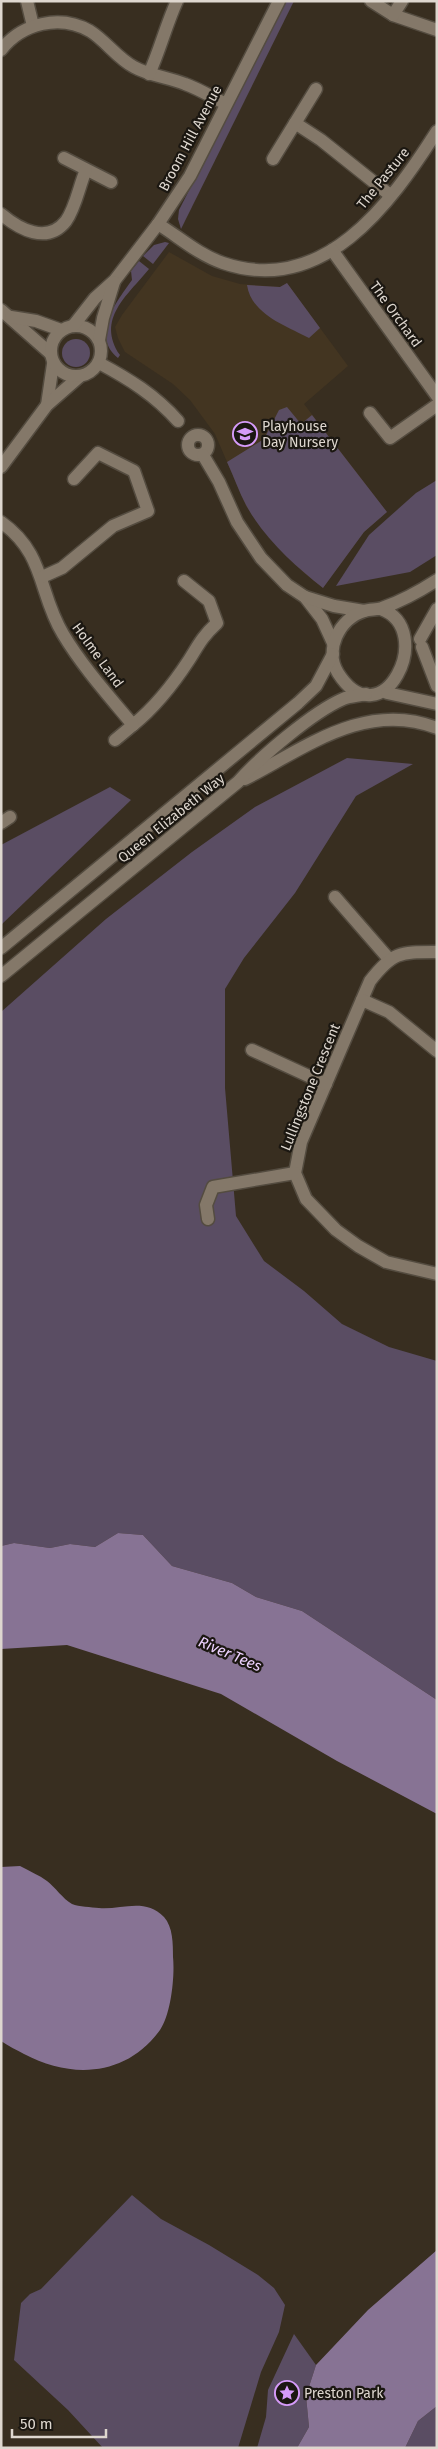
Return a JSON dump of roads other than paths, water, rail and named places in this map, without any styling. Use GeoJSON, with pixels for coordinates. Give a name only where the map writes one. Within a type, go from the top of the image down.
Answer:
{"type":"FeatureCollection","features":[{"type":"Feature","properties":{"kind":"street"},"geometry":{"type":"LineString","coordinates":[[28,1],[33,26]]}},
{"type":"Feature","properties":{"kind":"street"},"geometry":{"type":"LineString","coordinates":[[149,74],[177,1]]}},
{"type":"Feature","properties":{"kind":"street","name":"Broom Hill Avenue"},"geometry":{"type":"LineString","coordinates":[[73,326],[95,298],[115,280],[158,224],[190,176],[279,1]]}},
{"type":"Feature","properties":{"kind":"street"},"geometry":{"type":"LineString","coordinates":[[371,1],[393,15],[437,30]]}},
{"type":"Feature","properties":{"kind":"street"},"geometry":{"type":"LineString","coordinates":[[393,15],[402,1]]}},
{"type":"Feature","properties":{"kind":"street"},"geometry":{"type":"LineString","coordinates":[[1,50],[17,34],[33,26],[48,22],[68,22],[100,39],[122,60],[149,74],[184,83],[226,104]]}},
{"type":"Feature","properties":{"kind":"street"},"geometry":{"type":"LineString","coordinates":[[273,159],[316,89]]}},
{"type":"Feature","properties":{"kind":"street"},"geometry":{"type":"LineString","coordinates":[[295,123],[321,140],[390,194]]}},
{"type":"Feature","properties":{"kind":"street","name":"The Pasture"},"geometry":{"type":"LineString","coordinates":[[158,224],[200,252],[222,262],[246,269],[266,271],[302,266],[332,250],[365,224],[437,131]]}},
{"type":"Feature","properties":{"kind":"street"},"geometry":{"type":"LineString","coordinates":[[64,158],[111,182]]}},
{"type":"Feature","properties":{"kind":"street"},"geometry":{"type":"LineString","coordinates":[[1,214],[21,230],[44,233],[56,229],[65,222],[72,211],[86,170]]}},
{"type":"Feature","properties":{"kind":"street","name":"The Orchard"},"geometry":{"type":"LineString","coordinates":[[332,250],[437,396]]}},
{"type":"Feature","properties":{"kind":"street","name":"Broom Hill Avenue"},"geometry":{"type":"LineString","coordinates":[[99,340],[103,318],[115,280]]}},
{"type":"Feature","properties":{"kind":"street"},"geometry":{"type":"LineString","coordinates":[[6,313],[61,330]]}},
{"type":"Feature","properties":{"kind":"street"},"geometry":{"type":"LineString","coordinates":[[6,313],[68,376],[79,377]]}},
{"type":"Feature","properties":{"kind":"street"},"geometry":{"type":"LineString","coordinates":[[1,467],[47,405],[79,377],[93,371],[99,363],[102,354],[99,340],[94,332],[83,326],[73,326],[61,330],[52,340],[47,405]]}},
{"type":"Feature","properties":{"kind":"street"},"geometry":{"type":"LineString","coordinates":[[99,363],[135,382],[162,403],[178,420]]}},
{"type":"Feature","properties":{"kind":"street"},"geometry":{"type":"LineString","coordinates":[[370,413],[390,438],[437,405]]}},
{"type":"Feature","properties":{"kind":"street"},"geometry":{"type":"LineString","coordinates":[[42,577],[62,568],[113,526],[148,511],[134,471],[98,452],[74,479]]}},
{"type":"Feature","properties":{"kind":"street"},"geometry":{"type":"LineString","coordinates":[[203,455],[219,482],[237,522],[261,558],[288,585],[305,597],[322,619],[333,649],[334,666],[344,681],[366,694]]}},
{"type":"Feature","properties":{"kind":"street","name":"Holme Land"},"geometry":{"type":"LineString","coordinates":[[1,522],[12,530],[30,550],[42,577],[51,610],[63,634],[133,725]]}},
{"type":"Feature","properties":{"kind":"street"},"geometry":{"type":"LineString","coordinates":[[305,597],[334,606],[364,611],[381,608],[421,590],[437,580]]}},
{"type":"Feature","properties":{"kind":"street"},"geometry":{"type":"LineString","coordinates":[[115,740],[147,714],[188,661],[202,636],[217,623],[209,601],[184,581]]}},
{"type":"Feature","properties":{"kind":"street"},"geometry":{"type":"LineString","coordinates":[[381,608],[404,617],[414,626],[437,686]]}},
{"type":"Feature","properties":{"kind":"street"},"geometry":{"type":"LineString","coordinates":[[417,665],[421,643],[437,608]]}},
{"type":"Feature","properties":{"kind":"street","name":"Queen Elizabeth Way"},"geometry":{"type":"LineString","coordinates":[[1,948],[298,703],[316,686],[340,629],[350,618],[364,611]]}},
{"type":"Feature","properties":{"kind":"street"},"geometry":{"type":"LineString","coordinates":[[387,693],[403,685],[409,678]]}},
{"type":"Feature","properties":{"kind":"street","name":"Queen Elizabeth Way"},"geometry":{"type":"LineString","coordinates":[[1,976],[238,782],[253,765],[323,710],[345,698],[366,694],[387,693],[437,704]]}},
{"type":"Feature","properties":{"kind":"street"},"geometry":{"type":"LineString","coordinates":[[238,782],[341,728],[386,719],[405,719],[437,728]]}},
{"type":"Feature","properties":{"kind":"street"},"geometry":{"type":"LineString","coordinates":[[335,897],[389,959],[406,952],[437,952]]}},
{"type":"Feature","properties":{"kind":"street","name":"Lullingstone Crescent"},"geometry":{"type":"LineString","coordinates":[[389,959],[370,981],[301,1142],[295,1173],[306,1199],[336,1230],[358,1246],[386,1262],[403,1268],[437,1274]]}},
{"type":"Feature","properties":{"kind":"street"},"geometry":{"type":"LineString","coordinates":[[362,1000],[388,1012],[437,1051]]}},
{"type":"Feature","properties":{"kind":"street"},"geometry":{"type":"LineString","coordinates":[[252,1050],[326,1084]]}},
{"type":"Feature","properties":{"kind":"street"},"geometry":{"type":"LineString","coordinates":[[208,1219],[206,1205],[212,1187],[295,1173]]}},
{"type":"Feature","properties":{"kind":"water","name":"River Tees"},"geometry":{"type":"Polygon","coordinates":[[[118,1533],[143,1535],[172,1566],[232,1583],[256,1597],[302,1611],[437,1700],[437,1814],[337,1761],[221,1694],[67,1645],[1,1649],[1,1546],[14,1543],[50,1548],[70,1544],[95,1547],[118,1533]]]}},
{"type":"Feature","properties":{"kind":"water"},"geometry":{"type":"Polygon","coordinates":[[[20,1866],[47,1881],[72,1904],[99,1908],[149,1907],[157,1911],[167,1921],[172,1936],[173,1984],[167,2015],[160,2030],[146,2046],[131,2057],[114,2065],[97,2069],[79,2070],[42,2062],[1,2041],[1,1867],[20,1866]]]}},
{"type":"Feature","properties":{"kind":"water"},"geometry":{"type":"Polygon","coordinates":[[[437,2250],[437,2406],[418,2421],[405,2448],[297,2448],[309,2427],[306,2396],[316,2365],[368,2310],[437,2250]]]}},
{"type":"Feature","properties":{"kind":"place","name":"Playhouse Day Nursery"},"geometry":{"type":"Point","coordinates":[245,434]}},
{"type":"Feature","properties":{"kind":"place","name":"Preston Park"},"geometry":{"type":"Point","coordinates":[287,2393]}}]}
